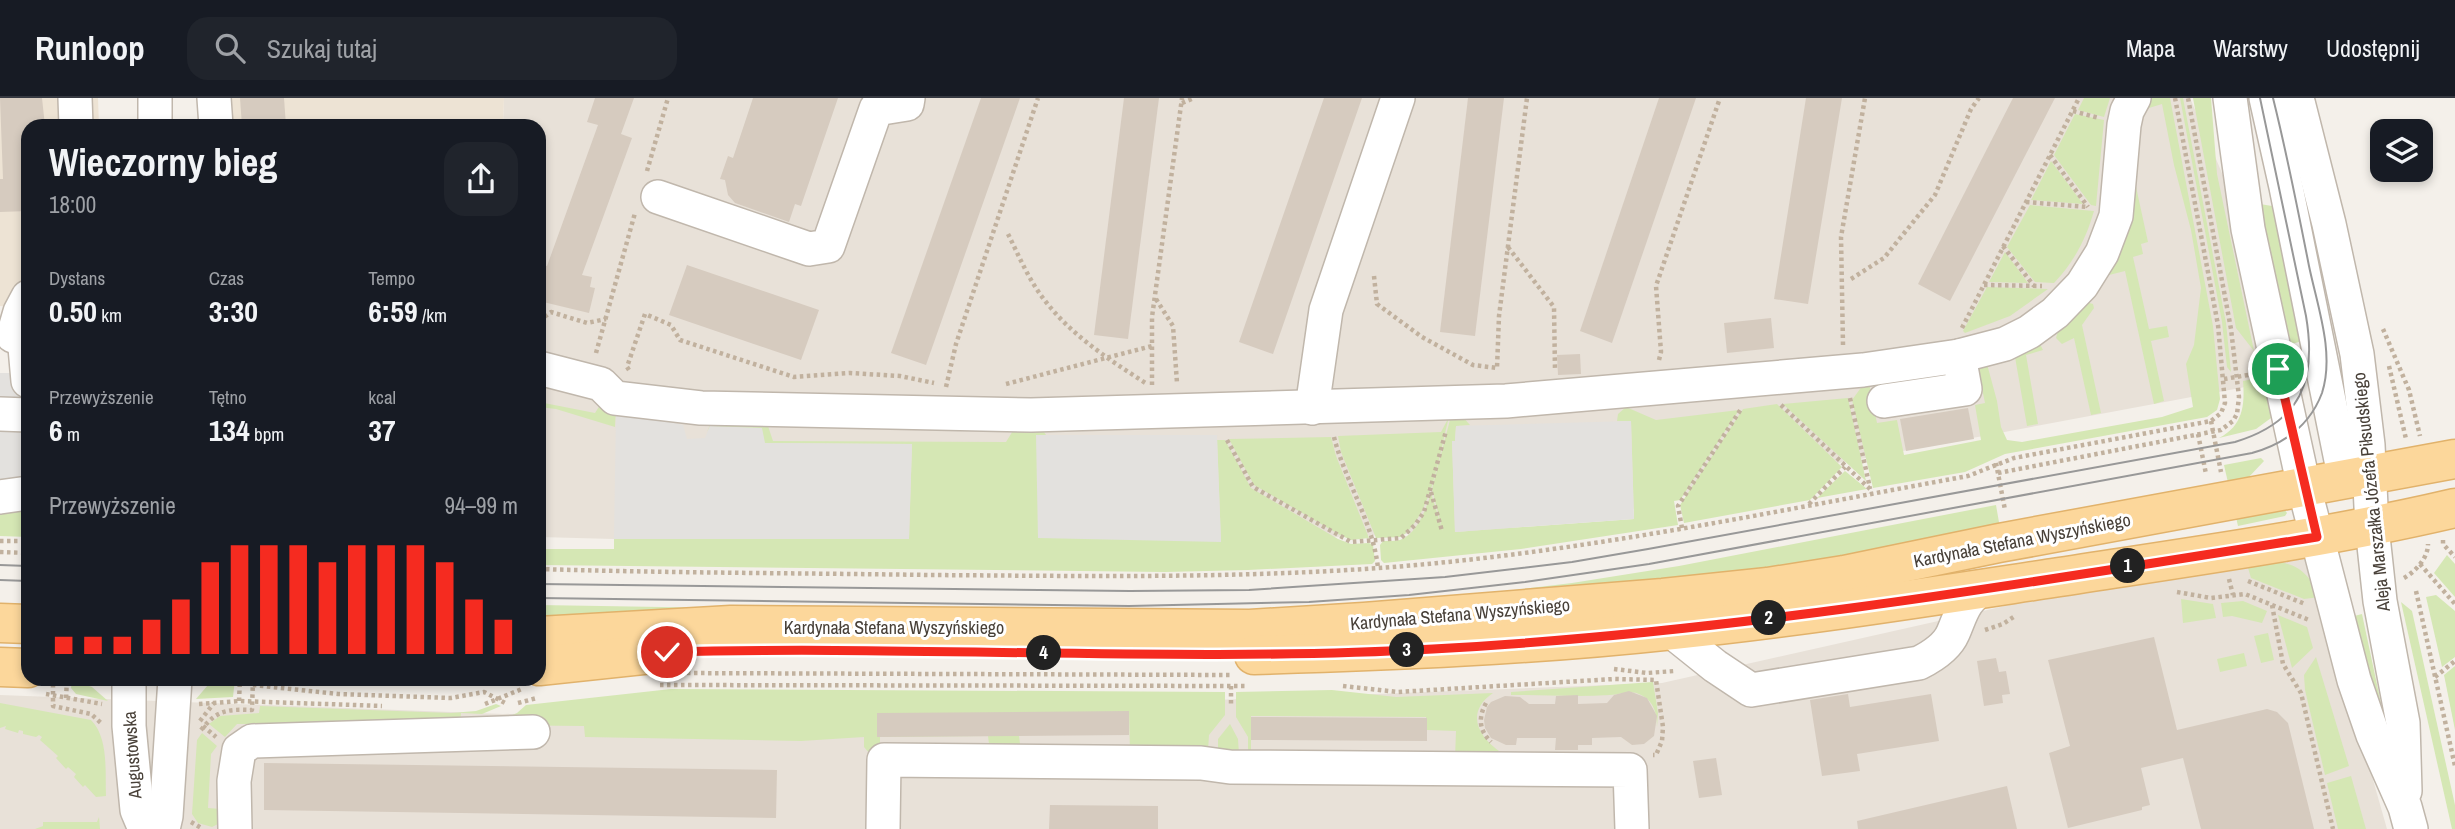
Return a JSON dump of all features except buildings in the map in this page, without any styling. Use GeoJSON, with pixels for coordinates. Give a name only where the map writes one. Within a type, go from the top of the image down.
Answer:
{"type":"FeatureCollection","features":[{"type":"Feature","properties":{"kind":"main road","name":"Kardynała Stefana Wyszyńskiego"},"geometry":{"type":"LineString","coordinates":[[546,636],[731,625],[1250,629],[1651,599],[1743,590],[1844,575],[1999,543],[2455,459]]}},
{"type":"Feature","properties":{"kind":"main road","name":"Kardynała Stefana Wyszyńskiego"},"geometry":{"type":"LineString","coordinates":[[546,680],[667,652],[1220,655],[1326,653],[1434,649],[1671,631],[1985,588],[2317,537],[2455,508]]}},
{"type":"Feature","properties":{"kind":"main road"},"geometry":{"type":"LineString","coordinates":[[0,623],[21,624]]}},
{"type":"Feature","properties":{"kind":"main road"},"geometry":{"type":"LineString","coordinates":[[0,667],[21,675]]}},
{"type":"Feature","properties":{"kind":"street"},"geometry":{"type":"LineString","coordinates":[[75,98],[76,119]]}},
{"type":"Feature","properties":{"kind":"street"},"geometry":{"type":"LineString","coordinates":[[155,98],[155,119]]}},
{"type":"Feature","properties":{"kind":"street"},"geometry":{"type":"LineString","coordinates":[[214,98],[216,119]]}},
{"type":"Feature","properties":{"kind":"street"},"geometry":{"type":"LineString","coordinates":[[647,191],[809,249],[828,246],[876,109],[906,104],[908,98]]}},
{"type":"Feature","properties":{"kind":"street"},"geometry":{"type":"LineString","coordinates":[[1312,408],[1326,310],[1398,98]]}},
{"type":"Feature","properties":{"kind":"street"},"geometry":{"type":"LineString","coordinates":[[546,370],[601,384],[615,398],[701,408],[1031,415],[1520,400],[1863,370],[1958,347],[2005,344],[2029,332],[2071,298],[2094,268],[2116,216],[2124,125],[2134,98]]}},
{"type":"Feature","properties":{"kind":"street","name":"Aleja Marszałka Józefa Piłsudskiego"},"geometry":{"type":"LineString","coordinates":[[2230,98],[2248,229],[2304,487],[2365,714],[2408,818]]}},
{"type":"Feature","properties":{"kind":"street"},"geometry":{"type":"LineString","coordinates":[[2266,98],[2358,477]]}},
{"type":"Feature","properties":{"kind":"street","name":"Aleja Marszałka Józefa Piłsudskiego"},"geometry":{"type":"LineString","coordinates":[[2297,98],[2329,224],[2357,354],[2365,412],[2358,477],[2372,527],[2380,601],[2401,702],[2408,818]]}},
{"type":"Feature","properties":{"kind":"street"},"geometry":{"type":"LineString","coordinates":[[2235,135],[2260,180],[2270,186],[2286,187],[2298,181],[2306,169],[2306,134]]}},
{"type":"Feature","properties":{"kind":"street"},"geometry":{"type":"LineString","coordinates":[[21,310],[16,336],[21,355]]}},
{"type":"Feature","properties":{"kind":"street"},"geometry":{"type":"LineString","coordinates":[[1884,401],[1965,389],[1958,347]]}},
{"type":"Feature","properties":{"kind":"street"},"geometry":{"type":"LineString","coordinates":[[0,414],[21,415]]}},
{"type":"Feature","properties":{"kind":"street"},"geometry":{"type":"LineString","coordinates":[[0,497],[21,494]]}},
{"type":"Feature","properties":{"kind":"street"},"geometry":{"type":"LineString","coordinates":[[1671,631],[1751,691],[1919,663],[1928,659],[1946,643],[1953,634],[1966,604],[1972,596],[1985,588]]}},
{"type":"Feature","properties":{"kind":"street","name":"Augustowska"},"geometry":{"type":"LineString","coordinates":[[163,829],[175,686]]}},
{"type":"Feature","properties":{"kind":"street","name":"Augustowska"},"geometry":{"type":"LineString","coordinates":[[120,692],[129,726],[136,810],[145,829]]}},
{"type":"Feature","properties":{"kind":"street"},"geometry":{"type":"LineString","coordinates":[[234,829],[234,781],[239,750],[252,741],[533,732]]}},
{"type":"Feature","properties":{"kind":"street"},"geometry":{"type":"LineString","coordinates":[[883,829],[884,760],[1201,763],[1230,767],[1630,770],[1632,829]]}},
{"type":"Feature","properties":{"kind":"path"},"geometry":{"type":"LineString","coordinates":[[596,355],[647,191],[667,98]]}},
{"type":"Feature","properties":{"kind":"path"},"geometry":{"type":"LineString","coordinates":[[944,395],[956,344],[1038,98]]}},
{"type":"Feature","properties":{"kind":"path"},"geometry":{"type":"LineString","coordinates":[[1143,395],[1153,383],[1152,317],[1182,100],[1194,98]]}},
{"type":"Feature","properties":{"kind":"path"},"geometry":{"type":"LineString","coordinates":[[1374,276],[1377,304],[1422,337],[1473,365],[1497,368],[1499,316],[1527,98]]}},
{"type":"Feature","properties":{"kind":"path"},"geometry":{"type":"LineString","coordinates":[[1659,363],[1661,352],[1656,286],[1720,98]]}},
{"type":"Feature","properties":{"kind":"path"},"geometry":{"type":"LineString","coordinates":[[1843,348],[1841,237],[1865,98]]}},
{"type":"Feature","properties":{"kind":"path"},"geometry":{"type":"LineString","coordinates":[[1851,279],[1884,258],[1935,195],[1971,109],[1979,98]]}},
{"type":"Feature","properties":{"kind":"path"},"geometry":{"type":"LineString","coordinates":[[1958,347],[2003,246],[2080,98]]}},
{"type":"Feature","properties":{"kind":"path"},"geometry":{"type":"LineString","coordinates":[[546,569],[1165,577],[1248,576],[1378,568],[1521,554],[1682,528],[1871,491],[1968,477],[2014,457],[2211,421],[2224,408],[2218,325],[2175,98]]}},
{"type":"Feature","properties":{"kind":"path"},"geometry":{"type":"LineString","coordinates":[[1998,473],[2213,431],[2227,426],[2237,414],[2239,397],[2231,329],[2188,98]]}},
{"type":"Feature","properties":{"kind":"path"},"geometry":{"type":"LineString","coordinates":[[2073,111],[2109,120]]}},
{"type":"Feature","properties":{"kind":"path"},"geometry":{"type":"LineString","coordinates":[[2050,155],[2088,207]]}},
{"type":"Feature","properties":{"kind":"path"},"geometry":{"type":"LineString","coordinates":[[2026,202],[2100,209]]}},
{"type":"Feature","properties":{"kind":"path"},"geometry":{"type":"LineString","coordinates":[[1008,234],[1036,288],[1068,328],[1106,358],[1150,386]]}},
{"type":"Feature","properties":{"kind":"path"},"geometry":{"type":"LineString","coordinates":[[2003,246],[2034,286]]}},
{"type":"Feature","properties":{"kind":"path"},"geometry":{"type":"LineString","coordinates":[[1508,247],[1554,307],[1555,380]]}},
{"type":"Feature","properties":{"kind":"path"},"geometry":{"type":"LineString","coordinates":[[1984,285],[2046,286]]}},
{"type":"Feature","properties":{"kind":"path"},"geometry":{"type":"LineString","coordinates":[[1155,297],[1172,326],[1177,383],[1181,389]]}},
{"type":"Feature","properties":{"kind":"path"},"geometry":{"type":"LineString","coordinates":[[546,316],[551,312],[587,323],[606,319]]}},
{"type":"Feature","properties":{"kind":"path"},"geometry":{"type":"LineString","coordinates":[[645,314],[671,325],[680,340],[794,377],[850,373],[900,376],[947,386]]}},
{"type":"Feature","properties":{"kind":"path"},"geometry":{"type":"LineString","coordinates":[[998,386],[1152,346]]}},
{"type":"Feature","properties":{"kind":"path"},"geometry":{"type":"LineString","coordinates":[[2224,379],[2261,373]]}},
{"type":"Feature","properties":{"kind":"path"},"geometry":{"type":"LineString","coordinates":[[1850,398],[1871,491]]}},
{"type":"Feature","properties":{"kind":"path"},"geometry":{"type":"LineString","coordinates":[[1780,404],[1871,491]]}},
{"type":"Feature","properties":{"kind":"path"},"geometry":{"type":"LineString","coordinates":[[1682,528],[1678,506],[1741,409]]}},
{"type":"Feature","properties":{"kind":"path"},"geometry":{"type":"LineString","coordinates":[[2211,421],[2222,477]]}},
{"type":"Feature","properties":{"kind":"path"},"geometry":{"type":"LineString","coordinates":[[1227,440],[1253,487],[1351,542],[1401,538],[1407,533],[1424,512],[1446,429]]}},
{"type":"Feature","properties":{"kind":"path"},"geometry":{"type":"LineString","coordinates":[[2198,434],[2208,483]]}},
{"type":"Feature","properties":{"kind":"path"},"geometry":{"type":"LineString","coordinates":[[1334,437],[1377,549],[1378,568]]}},
{"type":"Feature","properties":{"kind":"path"},"geometry":{"type":"LineString","coordinates":[[1996,463],[2005,512],[2013,510]]}},
{"type":"Feature","properties":{"kind":"path"},"geometry":{"type":"LineString","coordinates":[[1808,505],[1845,467]]}},
{"type":"Feature","properties":{"kind":"path"},"geometry":{"type":"LineString","coordinates":[[2199,477],[2206,475]]}},
{"type":"Feature","properties":{"kind":"path"},"geometry":{"type":"LineString","coordinates":[[1431,490],[1442,531]]}},
{"type":"Feature","properties":{"kind":"path"},"geometry":{"type":"LineString","coordinates":[[2397,580],[2406,577],[2420,564],[2428,552],[2427,539]]}},
{"type":"Feature","properties":{"kind":"path"},"geometry":{"type":"LineString","coordinates":[[0,541],[21,541]]}},
{"type":"Feature","properties":{"kind":"path"},"geometry":{"type":"LineString","coordinates":[[0,552],[21,553]]}},
{"type":"Feature","properties":{"kind":"path"},"geometry":{"type":"LineString","coordinates":[[2420,564],[2455,604]]}},
{"type":"Feature","properties":{"kind":"path"},"geometry":{"type":"LineString","coordinates":[[2416,591],[2455,766]]}},
{"type":"Feature","properties":{"kind":"path"},"geometry":{"type":"LineString","coordinates":[[2272,605],[2283,664],[2301,693],[2333,829]]}},
{"type":"Feature","properties":{"kind":"path"},"geometry":{"type":"LineString","coordinates":[[2435,677],[2455,661]]}},
{"type":"Feature","properties":{"kind":"path"},"geometry":{"type":"LineString","coordinates":[[1334,685],[1398,692],[1614,679],[1656,680],[1662,741],[1656,755],[1642,755]]}},
{"type":"Feature","properties":{"kind":"path"},"geometry":{"type":"LineString","coordinates":[[650,685],[1255,687]]}},
{"type":"Feature","properties":{"kind":"path"},"geometry":{"type":"LineString","coordinates":[[42,686],[53,695],[66,698],[120,692]]}},
{"type":"Feature","properties":{"kind":"path"},"geometry":{"type":"LineString","coordinates":[[53,686],[52,706],[95,715],[103,726]]}},
{"type":"Feature","properties":{"kind":"path"},"geometry":{"type":"LineString","coordinates":[[66,698],[67,686]]}},
{"type":"Feature","properties":{"kind":"path"},"geometry":{"type":"LineString","coordinates":[[239,701],[240,686]]}},
{"type":"Feature","properties":{"kind":"path"},"geometry":{"type":"LineString","coordinates":[[262,686],[338,694],[451,698],[484,692],[510,706],[536,686]]}},
{"type":"Feature","properties":{"kind":"path"},"geometry":{"type":"LineString","coordinates":[[1231,687],[1231,706]]}},
{"type":"Feature","properties":{"kind":"path"},"geometry":{"type":"LineString","coordinates":[[1486,703],[1480,723],[1482,731],[1492,743]]}},
{"type":"Feature","properties":{"kind":"shaded area"},"geometry":{"type":"Polygon","coordinates":[[[0,98],[98,98],[99,119],[21,119],[21,308],[0,306],[0,98]]]}},
{"type":"Feature","properties":{"kind":"shaded area"},"geometry":{"type":"Polygon","coordinates":[[[205,98],[504,98],[503,119],[206,119],[205,98]]]}},
{"type":"Feature","properties":{"kind":"shaded area"},"geometry":{"type":"Polygon","coordinates":[[[504,98],[2190,98],[2248,234],[2272,382],[1737,482],[1639,508],[1498,530],[1221,542],[546,537],[546,119],[503,119],[504,98]]]}},
{"type":"Feature","properties":{"kind":"shaded area"},"geometry":{"type":"Polygon","coordinates":[[[0,373],[21,373],[21,507],[0,508],[0,373]]]}},
{"type":"Feature","properties":{"kind":"shaded area"},"geometry":{"type":"Polygon","coordinates":[[[616,410],[683,425],[687,439],[705,438],[710,426],[762,428],[765,443],[912,444],[909,539],[614,539],[616,410]]]}},
{"type":"Feature","properties":{"kind":"shaded area"},"geometry":{"type":"Polygon","coordinates":[[[1631,421],[1634,519],[1455,532],[1452,441],[1455,441],[1456,426],[1631,421]]]}},
{"type":"Feature","properties":{"kind":"shaded area"},"geometry":{"type":"Polygon","coordinates":[[[1036,435],[1217,435],[1221,542],[1038,538],[1036,435]]]}},
{"type":"Feature","properties":{"kind":"shaded area"},"geometry":{"type":"Polygon","coordinates":[[[2307,548],[2387,829],[0,829],[0,695],[503,714],[1190,701],[1662,683],[2148,574],[2307,548]]]}},
{"type":"Feature","properties":{"kind":"green space"},"geometry":{"type":"Polygon","coordinates":[[[2084,98],[2110,98],[2104,117],[2078,110],[2084,98]]]}},
{"type":"Feature","properties":{"kind":"green space"},"geometry":{"type":"Polygon","coordinates":[[[2149,98],[2170,98],[2213,326],[2220,399],[2217,410],[2207,417],[2005,454],[1965,472],[1873,488],[1852,400],[1868,378],[1877,423],[1897,420],[1904,455],[1981,440],[1975,405],[1985,403],[1979,374],[1970,367],[2040,344],[2043,350],[2026,355],[2038,424],[2027,426],[2015,357],[1987,364],[2001,427],[2007,440],[2022,442],[2162,417],[2193,407],[2186,364],[2194,345],[2201,288],[2191,230],[2162,104],[2149,108],[2144,106],[2149,98]]]}},
{"type":"Feature","properties":{"kind":"green space"},"geometry":{"type":"Polygon","coordinates":[[[2180,98],[2183,98],[2226,323],[2231,372],[2227,367],[2222,322],[2180,98]]]}},
{"type":"Feature","properties":{"kind":"green space"},"geometry":{"type":"Polygon","coordinates":[[[2193,98],[2211,98],[2217,174],[2254,351],[2236,328],[2193,98]]]}},
{"type":"Feature","properties":{"kind":"green space"},"geometry":{"type":"Polygon","coordinates":[[[2075,114],[2104,120],[2096,206],[2091,205],[2054,155],[2075,114]]]}},
{"type":"Feature","properties":{"kind":"green space"},"geometry":{"type":"Polygon","coordinates":[[[2051,161],[2083,204],[2031,200],[2051,161]]]}},
{"type":"Feature","properties":{"kind":"green space"},"geometry":{"type":"Polygon","coordinates":[[[2133,173],[2148,242],[2141,244],[2143,254],[2133,257],[2149,329],[2167,326],[2169,337],[2151,341],[2164,401],[2154,404],[2125,271],[2109,275],[2107,273],[2133,173]]]}},
{"type":"Feature","properties":{"kind":"green space"},"geometry":{"type":"Polygon","coordinates":[[[2260,204],[2278,207],[2303,341],[2291,344],[2260,204]]]}},
{"type":"Feature","properties":{"kind":"green space"},"geometry":{"type":"Polygon","coordinates":[[[2030,205],[2094,211],[2078,250],[2054,283],[2035,282],[2007,247],[2030,205]]]}},
{"type":"Feature","properties":{"kind":"green space"},"geometry":{"type":"Polygon","coordinates":[[[2005,252],[2028,283],[1989,282],[2005,252]]]}},
{"type":"Feature","properties":{"kind":"green space"},"geometry":{"type":"Polygon","coordinates":[[[1987,287],[2048,289],[2010,316],[1965,333],[1963,331],[1987,287]]]}},
{"type":"Feature","properties":{"kind":"green space"},"geometry":{"type":"Polygon","coordinates":[[[2086,302],[2093,304],[2094,308],[2082,325],[2101,413],[2091,415],[2074,338],[2062,344],[2056,338],[2059,328],[2086,302]]]}},
{"type":"Feature","properties":{"kind":"green space"},"geometry":{"type":"Polygon","coordinates":[[[2263,377],[2271,418],[2256,429],[2219,438],[2233,427],[2241,414],[2243,381],[2263,377]]]}},
{"type":"Feature","properties":{"kind":"green space"},"geometry":{"type":"Polygon","coordinates":[[[1848,398],[1866,481],[1783,404],[1848,398]]]}},
{"type":"Feature","properties":{"kind":"green space"},"geometry":{"type":"Polygon","coordinates":[[[602,402],[616,410],[615,427],[546,408],[546,403],[595,413],[602,402]]]}},
{"type":"Feature","properties":{"kind":"green space"},"geometry":{"type":"Polygon","coordinates":[[[1777,404],[1842,467],[1810,500],[1684,523],[1680,505],[1743,409],[1777,404]]]}},
{"type":"Feature","properties":{"kind":"green space"},"geometry":{"type":"Polygon","coordinates":[[[1626,407],[1656,420],[1739,410],[1680,500],[1674,501],[1678,525],[1521,549],[1384,563],[1381,560],[1380,545],[1383,541],[1400,540],[1412,532],[1431,493],[1443,532],[1432,489],[1451,416],[1462,416],[1470,425],[1456,426],[1455,441],[1452,441],[1455,532],[1634,519],[1631,421],[1617,421],[1618,414],[1626,407]]]}},
{"type":"Feature","properties":{"kind":"green space"},"geometry":{"type":"Polygon","coordinates":[[[1449,417],[1433,482],[1421,513],[1401,537],[1376,538],[1341,452],[1338,436],[1441,432],[1449,417]]]}},
{"type":"Feature","properties":{"kind":"green space"},"geometry":{"type":"Polygon","coordinates":[[[711,422],[767,423],[773,441],[1006,442],[1014,429],[1040,426],[1046,435],[1036,436],[1221,542],[1217,440],[1225,440],[1251,488],[1338,539],[1351,544],[1373,545],[1375,561],[1372,564],[1165,572],[546,565],[546,549],[614,549],[614,539],[909,539],[912,444],[765,443],[710,426],[707,432],[711,422]]]}},
{"type":"Feature","properties":{"kind":"green space"},"geometry":{"type":"Polygon","coordinates":[[[1331,437],[1369,538],[1351,540],[1340,535],[1254,485],[1229,439],[1331,437]]]}},
{"type":"Feature","properties":{"kind":"green space"},"geometry":{"type":"Polygon","coordinates":[[[2261,458],[2264,461],[2247,479],[2229,487],[2224,465],[2261,458]]]}},
{"type":"Feature","properties":{"kind":"green space"},"geometry":{"type":"Polygon","coordinates":[[[1845,471],[1867,489],[1817,498],[1845,471]]]}},
{"type":"Feature","properties":{"kind":"green space"},"geometry":{"type":"Polygon","coordinates":[[[1996,505],[2000,528],[1765,573],[1465,596],[1679,566],[1996,505]]]}},
{"type":"Feature","properties":{"kind":"green space"},"geometry":{"type":"Polygon","coordinates":[[[21,507],[21,537],[0,536],[0,508],[21,507]]]}},
{"type":"Feature","properties":{"kind":"green space"},"geometry":{"type":"Polygon","coordinates":[[[2284,509],[2287,513],[2285,516],[2238,526],[2235,513],[2284,509]]]}},
{"type":"Feature","properties":{"kind":"green space"},"geometry":{"type":"Polygon","coordinates":[[[2447,555],[2455,564],[2455,597],[2434,573],[2447,555]]]}},
{"type":"Feature","properties":{"kind":"green space"},"geometry":{"type":"Polygon","coordinates":[[[2246,561],[2271,561],[2291,565],[2306,575],[2320,597],[2304,599],[2251,578],[2246,561]]]}},
{"type":"Feature","properties":{"kind":"green space"},"geometry":{"type":"Polygon","coordinates":[[[2436,595],[2455,611],[2455,657],[2442,667],[2426,597],[2436,595]]]}},
{"type":"Feature","properties":{"kind":"green space"},"geometry":{"type":"Polygon","coordinates":[[[2181,599],[2213,604],[2216,618],[2183,623],[2181,599]]]}},
{"type":"Feature","properties":{"kind":"green space"},"geometry":{"type":"Polygon","coordinates":[[[2243,601],[2267,611],[2262,623],[2232,616],[2223,617],[2221,603],[2243,601]]]}},
{"type":"Feature","properties":{"kind":"green space"},"geometry":{"type":"Polygon","coordinates":[[[2401,602],[2412,611],[2455,805],[2455,829],[2452,829],[2401,602]]]}},
{"type":"Feature","properties":{"kind":"green space"},"geometry":{"type":"Polygon","coordinates":[[[546,605],[724,608],[724,611],[546,616],[546,605]]]}},
{"type":"Feature","properties":{"kind":"green space"},"geometry":{"type":"Polygon","coordinates":[[[2362,614],[2382,708],[2381,711],[2350,617],[2362,614]]]}},
{"type":"Feature","properties":{"kind":"green space"},"geometry":{"type":"Polygon","coordinates":[[[2278,615],[2307,627],[2313,648],[2292,668],[2278,615]]]}},
{"type":"Feature","properties":{"kind":"green space"},"geometry":{"type":"Polygon","coordinates":[[[2268,633],[2274,660],[2261,663],[2254,636],[2268,633]]]}},
{"type":"Feature","properties":{"kind":"green space"},"geometry":{"type":"Polygon","coordinates":[[[2244,653],[2247,666],[2220,672],[2217,659],[2244,653]]]}},
{"type":"Feature","properties":{"kind":"green space"},"geometry":{"type":"Polygon","coordinates":[[[2316,657],[2349,766],[2325,775],[2305,690],[2304,675],[2316,657]]]}},
{"type":"Feature","properties":{"kind":"green space"},"geometry":{"type":"Polygon","coordinates":[[[2455,666],[2455,730],[2444,675],[2455,666]]]}},
{"type":"Feature","properties":{"kind":"green space"},"geometry":{"type":"Polygon","coordinates":[[[1653,682],[1658,713],[1657,727],[1652,704],[1637,693],[1585,696],[1511,695],[1511,692],[1653,682]]]}},
{"type":"Feature","properties":{"kind":"green space"},"geometry":{"type":"Polygon","coordinates":[[[207,686],[234,686],[233,697],[196,699],[207,686]]]}},
{"type":"Feature","properties":{"kind":"green space"},"geometry":{"type":"Polygon","coordinates":[[[92,687],[108,701],[76,694],[71,688],[92,687]]]}},
{"type":"Feature","properties":{"kind":"green space"},"geometry":{"type":"Polygon","coordinates":[[[671,689],[1225,692],[1225,715],[1209,735],[1208,751],[1130,751],[1129,712],[1019,736],[1021,752],[990,752],[988,736],[880,737],[880,747],[870,754],[864,747],[864,737],[801,741],[585,737],[584,726],[490,725],[517,713],[526,705],[671,689]]]}},
{"type":"Feature","properties":{"kind":"green space"},"geometry":{"type":"Polygon","coordinates":[[[1332,690],[1396,697],[1493,693],[1479,709],[1478,725],[1487,740],[1502,753],[1455,758],[1456,731],[1427,730],[1426,717],[1251,716],[1251,756],[1248,756],[1248,737],[1236,717],[1236,692],[1332,690]]]}},
{"type":"Feature","properties":{"kind":"green space"},"geometry":{"type":"Polygon","coordinates":[[[0,703],[91,720],[97,727],[103,746],[106,796],[96,797],[85,785],[83,787],[74,777],[76,774],[68,767],[66,769],[56,758],[58,756],[40,740],[42,737],[39,735],[36,737],[23,734],[23,731],[19,730],[18,733],[5,729],[6,726],[0,728],[0,703]]]}},
{"type":"Feature","properties":{"kind":"green space"},"geometry":{"type":"Polygon","coordinates":[[[496,704],[501,706],[482,714],[461,713],[460,725],[237,724],[225,737],[209,724],[220,716],[259,713],[260,706],[451,713],[476,711],[496,704]]]}},
{"type":"Feature","properties":{"kind":"green space"},"geometry":{"type":"Polygon","coordinates":[[[1230,724],[1238,739],[1239,754],[1218,751],[1218,739],[1230,724]]]}},
{"type":"Feature","properties":{"kind":"green space"},"geometry":{"type":"Polygon","coordinates":[[[202,733],[217,746],[211,754],[208,808],[221,809],[220,823],[212,827],[198,823],[192,814],[197,740],[202,733]]]}},
{"type":"Feature","properties":{"kind":"green space"},"geometry":{"type":"Polygon","coordinates":[[[2351,776],[2366,829],[2338,829],[2327,783],[2351,776]]]}},
{"type":"Feature","properties":{"kind":"green space"},"geometry":{"type":"Polygon","coordinates":[[[99,817],[100,829],[35,829],[43,826],[43,822],[97,822],[99,817]]]}},
{"type":"Feature","properties":{"kind":"tram line"},"geometry":{"type":"LineString","coordinates":[[546,584],[1130,591],[1249,590],[1445,577],[1572,562],[2235,442],[2257,434],[2289,410],[2306,379],[2309,360],[2306,316],[2260,98]]}},
{"type":"Feature","properties":{"kind":"tram line"},"geometry":{"type":"LineString","coordinates":[[546,598],[1129,606],[1309,602],[1409,595],[1649,564],[2252,453],[2275,444],[2303,424],[2322,393],[2327,362],[2320,313],[2273,98]]}},
{"type":"Feature","properties":{"kind":"tram line"},"geometry":{"type":"LineString","coordinates":[[0,565],[21,566]]}},
{"type":"Feature","properties":{"kind":"tram line"},"geometry":{"type":"LineString","coordinates":[[0,580],[21,581]]}},
{"type":"Feature","properties":{"kind":"route"},"geometry":{"type":"LineString","coordinates":[[667,652],[1248,655],[1434,649],[1722,625],[2317,537],[2278,369]]}}]}
